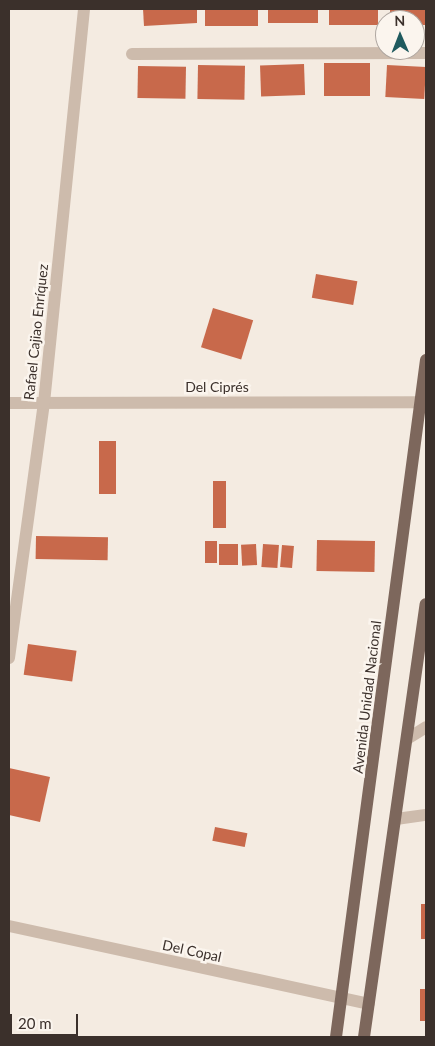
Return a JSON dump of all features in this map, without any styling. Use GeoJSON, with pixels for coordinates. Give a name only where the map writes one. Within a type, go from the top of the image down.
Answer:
{"type":"FeatureCollection","features":[{"type":"Feature","properties":{"kind":"main road","name":"Avenida Unidad Nacional"},"geometry":{"type":"LineString","coordinates":[[336,1037],[343,999],[423,402],[426,360]]}},
{"type":"Feature","properties":{"kind":"main road"},"geometry":{"type":"LineString","coordinates":[[364,1037],[426,604]]}},
{"type":"Feature","properties":{"kind":"street","name":"Rafael Cajiao Enríquez"},"geometry":{"type":"LineString","coordinates":[[9,658],[11,621],[44,403],[84,9]]}},
{"type":"Feature","properties":{"kind":"street"},"geometry":{"type":"LineString","coordinates":[[132,54],[426,53]]}},
{"type":"Feature","properties":{"kind":"street","name":"Del Ciprés"},"geometry":{"type":"LineString","coordinates":[[9,402],[423,402]]}},
{"type":"Feature","properties":{"kind":"street"},"geometry":{"type":"LineString","coordinates":[[407,739],[426,728]]}},
{"type":"Feature","properties":{"kind":"street"},"geometry":{"type":"LineString","coordinates":[[396,819],[426,815]]}},
{"type":"Feature","properties":{"kind":"street","name":"Del Copal"},"geometry":{"type":"LineString","coordinates":[[9,926],[369,1004]]}},
{"type":"Feature","properties":{"kind":"building"},"geometry":{"type":"Polygon","coordinates":[[[143,9],[197,9],[197,23],[144,26],[143,9]]]}},
{"type":"Feature","properties":{"kind":"building"},"geometry":{"type":"Polygon","coordinates":[[[205,9],[258,9],[258,26],[205,26],[205,9]]]}},
{"type":"Feature","properties":{"kind":"building"},"geometry":{"type":"Polygon","coordinates":[[[268,9],[318,9],[318,23],[268,23],[268,9]]]}},
{"type":"Feature","properties":{"kind":"building"},"geometry":{"type":"Polygon","coordinates":[[[329,9],[378,9],[375,10],[375,25],[329,25],[329,9]]]}},
{"type":"Feature","properties":{"kind":"building"},"geometry":{"type":"Polygon","coordinates":[[[426,9],[426,25],[425,10],[390,10],[426,9]]]}},
{"type":"Feature","properties":{"kind":"building"},"geometry":{"type":"Polygon","coordinates":[[[324,63],[370,63],[370,96],[324,96],[324,63]]]}},
{"type":"Feature","properties":{"kind":"building"},"geometry":{"type":"Polygon","coordinates":[[[304,64],[305,95],[261,97],[260,66],[304,64]]]}},
{"type":"Feature","properties":{"kind":"building"},"geometry":{"type":"Polygon","coordinates":[[[198,65],[245,66],[244,100],[197,99],[198,65]]]}},
{"type":"Feature","properties":{"kind":"building"},"geometry":{"type":"Polygon","coordinates":[[[387,65],[426,67],[424,99],[385,97],[387,65]]]}},
{"type":"Feature","properties":{"kind":"building"},"geometry":{"type":"Polygon","coordinates":[[[138,66],[186,67],[185,99],[137,98],[138,66]]]}},
{"type":"Feature","properties":{"kind":"building"},"geometry":{"type":"Polygon","coordinates":[[[316,274],[357,281],[353,305],[312,298],[316,274]]]}},
{"type":"Feature","properties":{"kind":"building"},"geometry":{"type":"Polygon","coordinates":[[[213,308],[253,320],[241,359],[201,347],[213,308]]]}},
{"type":"Feature","properties":{"kind":"building"},"geometry":{"type":"Polygon","coordinates":[[[99,441],[116,441],[116,494],[99,494],[99,441]]]}},
{"type":"Feature","properties":{"kind":"building"},"geometry":{"type":"Polygon","coordinates":[[[213,481],[226,481],[226,528],[213,528],[213,481]]]}},
{"type":"Feature","properties":{"kind":"building"},"geometry":{"type":"Polygon","coordinates":[[[36,536],[108,537],[108,560],[36,559],[36,536]]]}},
{"type":"Feature","properties":{"kind":"building"},"geometry":{"type":"Polygon","coordinates":[[[317,540],[375,541],[374,572],[316,571],[317,540]]]}},
{"type":"Feature","properties":{"kind":"building"},"geometry":{"type":"Polygon","coordinates":[[[205,541],[217,541],[217,563],[205,563],[205,541]]]}},
{"type":"Feature","properties":{"kind":"building"},"geometry":{"type":"Polygon","coordinates":[[[219,544],[238,544],[238,565],[219,565],[219,544]]]}},
{"type":"Feature","properties":{"kind":"building"},"geometry":{"type":"Polygon","coordinates":[[[256,544],[257,565],[242,566],[241,545],[256,544]]]}},
{"type":"Feature","properties":{"kind":"building"},"geometry":{"type":"Polygon","coordinates":[[[263,544],[279,545],[277,568],[261,567],[263,544]]]}},
{"type":"Feature","properties":{"kind":"building"},"geometry":{"type":"Polygon","coordinates":[[[282,545],[294,546],[292,568],[280,567],[282,545]]]}},
{"type":"Feature","properties":{"kind":"building"},"geometry":{"type":"Polygon","coordinates":[[[28,644],[77,651],[72,682],[24,675],[28,644]]]}},
{"type":"Feature","properties":{"kind":"building"},"geometry":{"type":"Polygon","coordinates":[[[9,768],[50,777],[40,822],[9,815],[9,768]]]}},
{"type":"Feature","properties":{"kind":"building"},"geometry":{"type":"Polygon","coordinates":[[[215,827],[247,833],[245,847],[212,841],[215,827]]]}},
{"type":"Feature","properties":{"kind":"building"},"geometry":{"type":"Polygon","coordinates":[[[421,904],[426,904],[426,939],[421,939],[421,904]]]}},
{"type":"Feature","properties":{"kind":"building"},"geometry":{"type":"Polygon","coordinates":[[[420,989],[426,989],[426,1021],[420,1021],[420,989]]]}}]}
